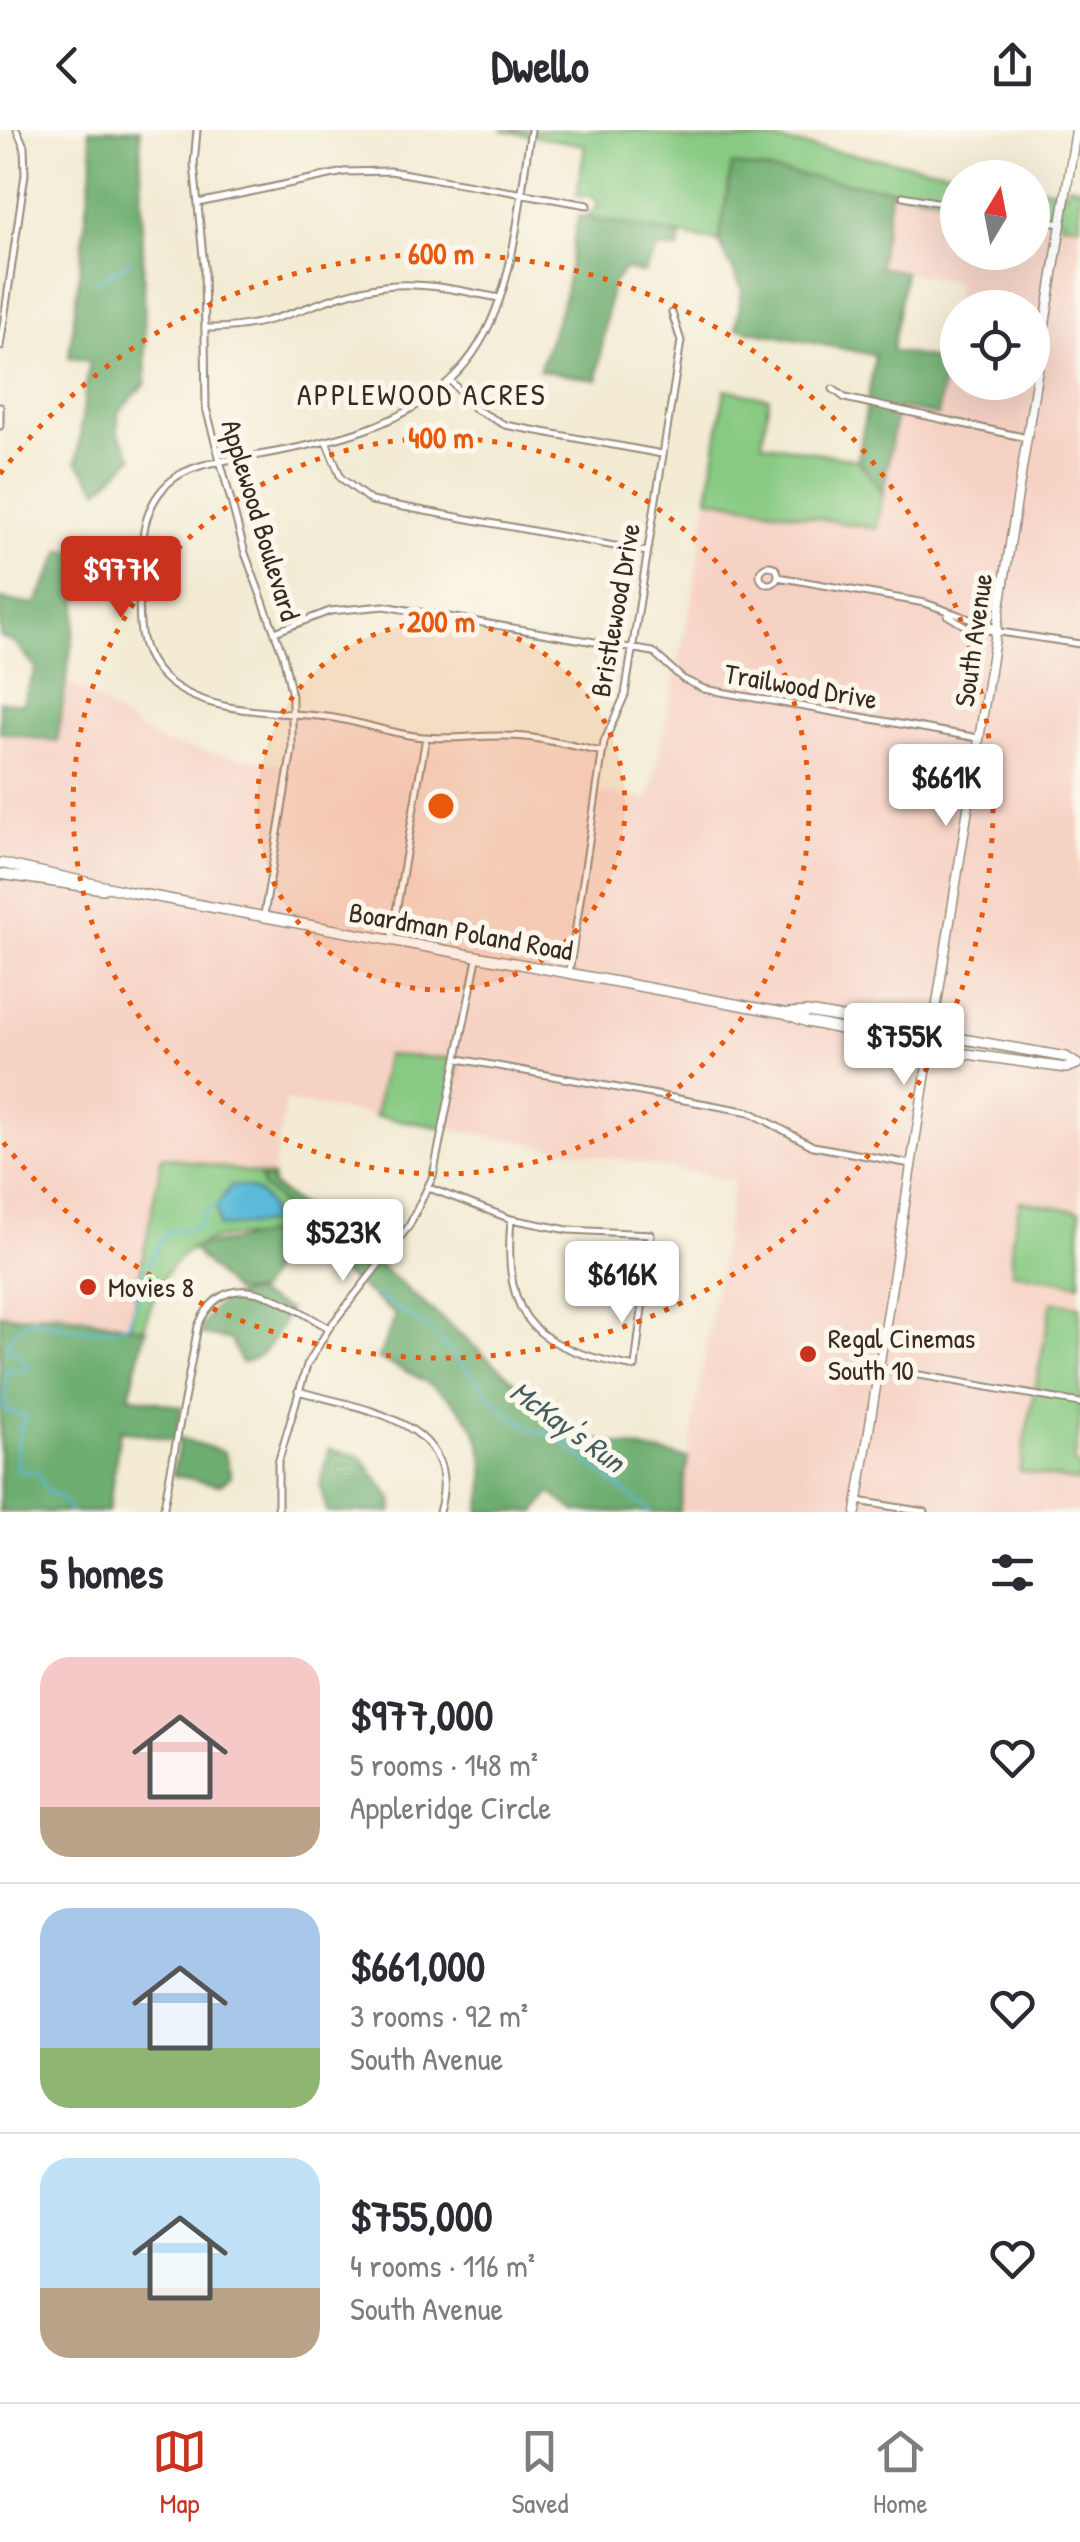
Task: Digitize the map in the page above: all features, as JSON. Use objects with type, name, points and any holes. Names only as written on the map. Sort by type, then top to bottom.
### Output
[{"type":"main road","name":"South Avenue","points":[[856,1512],[1076,130]]},
{"type":"main road","name":"Boardman Poland Road","points":[[0,863],[130,892],[784,1013],[807,1022],[930,1046],[1066,1068],[1079,1064]]},
{"type":"main road","name":"Boardman Poland Road","points":[[0,874],[130,892]]},
{"type":"main road","name":"Boardman Poland Road","points":[[784,1013],[808,1012],[1066,1058],[1079,1064]]},
{"type":"street","points":[[0,347],[25,174],[26,158],[16,130]]},
{"type":"street","name":"Applewood Boulevard","points":[[197,130],[194,164],[206,408],[252,574],[288,674],[294,714],[292,750],[263,917]]},
{"type":"street","points":[[531,130],[500,298],[480,342],[450,380],[402,414],[326,440],[220,462],[178,476],[147,513],[138,613],[142,644],[164,678],[193,697],[426,737],[514,736],[602,752]]},
{"type":"street","points":[[198,203],[358,171],[406,172],[588,206]]},
{"type":"street","points":[[903,196],[940,203]]},
{"type":"street","points":[[1050,222],[1061,224]]},
{"type":"street","points":[[204,328],[268,324],[344,295],[386,286],[423,285],[500,298]]},
{"type":"street","name":"Bristlewood Drive","points":[[569,973],[602,752],[608,727],[624,699],[663,454],[681,336],[672,314]]},
{"type":"street","points":[[450,380],[475,409],[506,426],[663,454]]},
{"type":"street","points":[[833,389],[845,398],[1027,438]]},
{"type":"street","points":[[0,407],[0,426]]},
{"type":"street","points":[[326,440],[342,478],[371,501],[647,552]]},
{"type":"street","points":[[778,577],[926,603],[998,628],[1080,644]]},
{"type":"street","name":"Trailwood Drive","points":[[274,632],[330,611],[384,606],[632,648],[662,656],[683,678],[702,688],[981,738]]},
{"type":"street","points":[[391,941],[426,737]]},
{"type":"street","points":[[278,1512],[278,1462],[310,1360],[329,1328],[397,1244],[428,1188],[443,1142],[477,956]]},
{"type":"street","points":[[459,1059],[750,1112],[813,1146],[911,1164]]},
{"type":"street","points":[[428,1188],[511,1219],[568,1230],[651,1234],[635,1367],[568,1348],[524,1316],[510,1283],[511,1219]]},
{"type":"street","points":[[163,1512],[198,1326],[208,1308],[224,1295],[252,1290],[329,1328]]},
{"type":"street","points":[[879,1368],[1080,1404]]},
{"type":"street","points":[[298,1391],[395,1420],[422,1435],[442,1469],[440,1512]]},
{"type":"street","points":[[858,1501],[925,1512]]},
{"type":"shaded area","points":[[891,189],[940,197],[940,270],[1050,270],[1050,217],[1080,225],[1080,1512],[679,1512],[734,1180],[446,1128],[458,1059],[386,1056],[375,1116],[286,1101],[272,1180],[175,1162],[130,1327],[53,1313],[21,1317],[0,1314],[0,732],[57,741],[67,681],[161,743],[288,767],[293,714],[413,736],[514,736],[603,752],[597,792],[649,800],[693,593],[708,498],[877,529],[897,408],[937,415],[940,396],[940,400],[1050,400],[1050,290],[957,290],[958,282],[878,267]]},
{"type":"green space","points":[[89,130],[140,130],[146,383],[118,413],[118,432],[133,457],[99,490],[77,462],[89,361],[69,358],[93,159]]},
{"type":"green space","points":[[501,130],[636,130],[693,140],[766,139],[940,169],[940,197],[732,165],[719,242],[586,218],[599,206],[593,196],[577,196],[585,145]]},
{"type":"green space","points":[[732,165],[891,189],[879,267],[905,272],[892,351],[940,360],[940,400],[938,415],[897,408],[883,493],[858,460],[875,355],[736,328],[742,289],[719,242]]},
{"type":"green space","points":[[1068,185],[1080,187],[1080,225],[1061,224],[1062,218],[1050,216],[1050,189],[1066,192]]},
{"type":"green space","points":[[578,216],[681,235],[679,249],[657,249],[644,273],[624,269],[611,286],[597,380],[539,370],[564,298]]},
{"type":"green space","points":[[725,389],[769,398],[762,443],[858,460],[883,493],[877,529],[708,498]]},
{"type":"green space","points":[[62,550],[85,554],[57,742],[0,732],[0,701],[22,704],[36,668],[15,643],[0,637],[0,599],[35,605]]},
{"type":"green space","points":[[386,1055],[459,1059],[446,1128],[375,1116]]},
{"type":"green space","points":[[162,1156],[273,1177],[272,1185],[373,1261],[356,1284],[312,1256],[260,1238],[208,1241],[185,1253],[166,1274],[149,1313],[116,1447],[108,1512],[0,1512],[0,1314],[22,1317],[53,1313],[130,1326]]},
{"type":"green space","points":[[260,1178],[272,1180],[272,1185],[380,1266],[580,1437],[688,1458],[679,1512],[577,1512],[551,1493],[536,1512],[479,1512],[483,1455],[464,1413],[427,1383],[378,1359],[396,1315],[325,1259],[287,1243],[259,1292],[234,1292],[191,1248],[267,1233],[287,1222],[279,1202],[263,1188]]},
{"type":"green space","points":[[1020,1201],[1080,1211],[1080,1284],[1012,1272],[1012,1239]]},
{"type":"green space","points":[[252,1293],[289,1310],[265,1350],[241,1363],[231,1340],[200,1334],[218,1304]]},
{"type":"green space","points":[[1052,1302],[1080,1306],[1080,1423],[1074,1464],[1080,1467],[1080,1482],[1019,1471]]},
{"type":"green space","points":[[53,1313],[146,1329],[129,1396],[182,1407],[176,1441],[120,1430],[108,1512],[0,1512],[0,1314],[22,1317]]},
{"type":"green space","points":[[180,1438],[224,1452],[231,1476],[219,1485],[173,1475]]},
{"type":"green space","points":[[329,1449],[360,1456],[393,1500],[392,1512],[327,1512],[320,1485]]},
{"type":"water","points":[[231,1186],[261,1195],[269,1206],[270,1223],[219,1227],[217,1206]]},
{"type":"waterway","points":[[93,283],[131,262]]},
{"type":"waterway","name":"McKay's Run","points":[[70,1512],[61,1498],[47,1492],[37,1472],[17,1471],[19,1430],[27,1417],[4,1410],[6,1370],[25,1370],[27,1366],[21,1356],[7,1348],[12,1335],[30,1318],[94,1330],[129,1323],[147,1266],[167,1231],[198,1228],[206,1211],[220,1205]]},
{"type":"waterway","name":"McKay's Run","points":[[270,1220],[316,1237],[361,1263]]},
{"type":"waterway","name":"McKay's Run","points":[[374,1294],[428,1328],[506,1411],[534,1431],[555,1436],[650,1512]]},
{"type":"place","name":"Movies 8","points":[[88,1287]]},
{"type":"place","name":"Regal Cinemas South 10","points":[[808,1354]]},
{"type":"district","name":"APPLEWOOD ACRES","points":[[422,394]]}]
